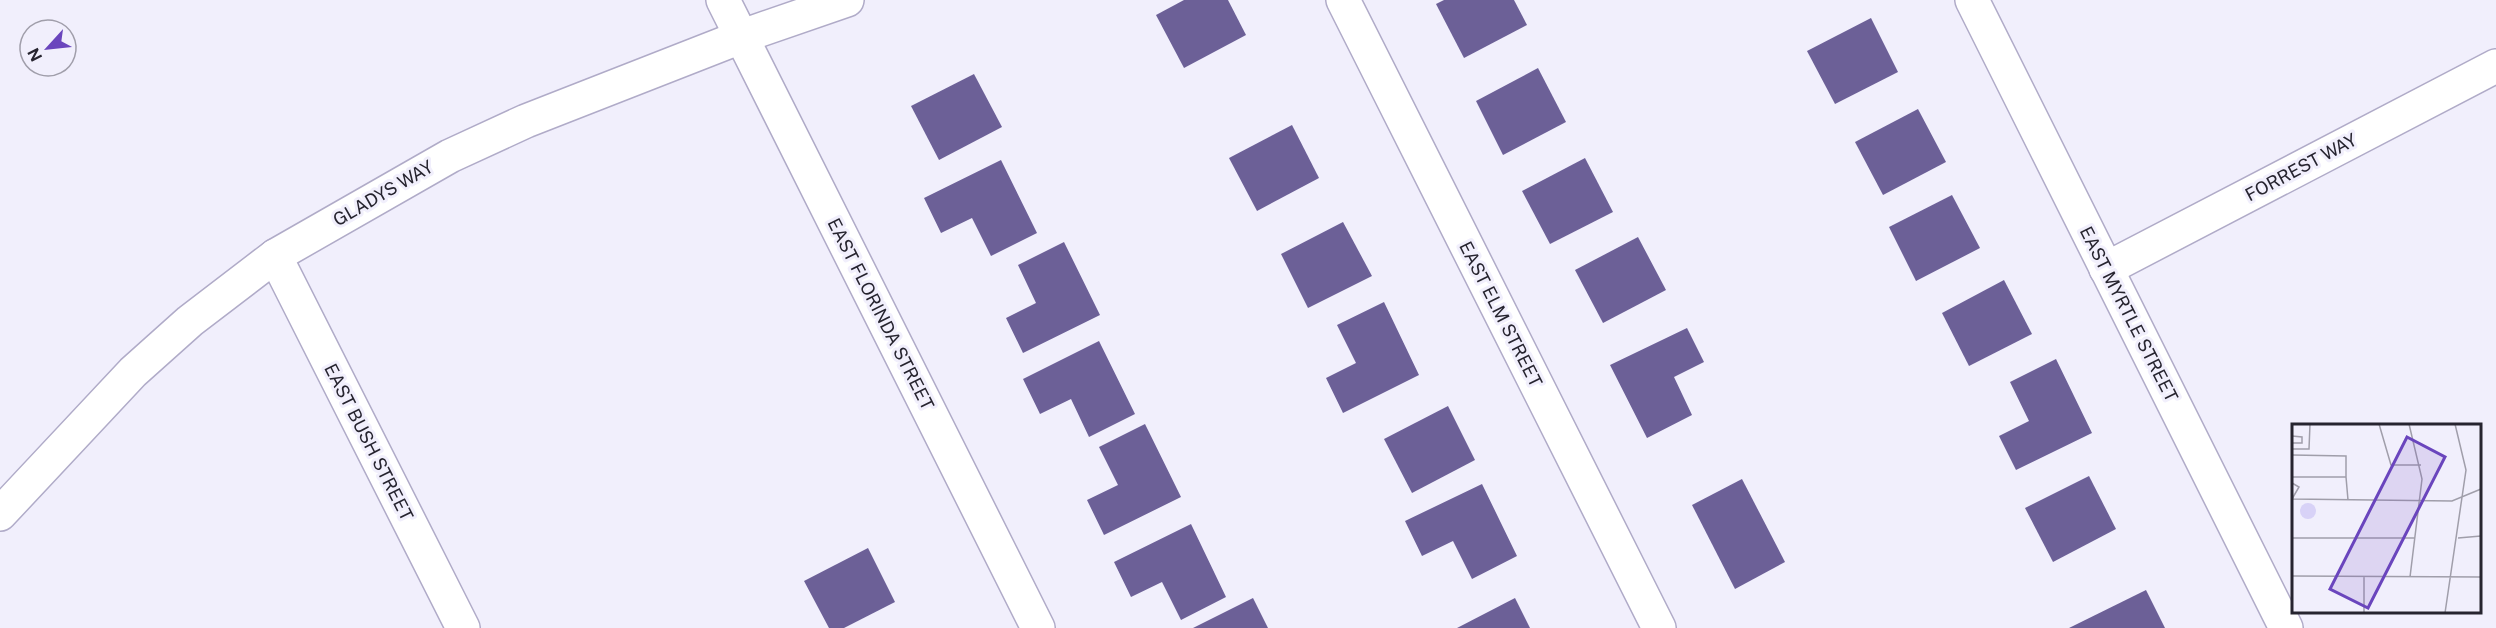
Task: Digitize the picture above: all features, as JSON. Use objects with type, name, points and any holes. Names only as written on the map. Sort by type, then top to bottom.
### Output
[{"type":"street","name":"EAST FLORINDA STREET","points":[[723,0],[1038,628]]},
{"type":"street","name":"GLADYS WAY","points":[[0,514],[133,372],[190,321],[275,256],[450,156],[526,121],[742,37],[847,0]]},
{"type":"street","name":"EAST ELM STREET","points":[[1343,0],[1659,628]]},
{"type":"street","name":"EAST MYRTLE STREET","points":[[1972,0],[2286,628]]},
{"type":"street","name":"FORREST WAY","points":[[2106,269],[2496,66]]},
{"type":"street","name":"EAST BUSH STREET","points":[[275,256],[463,628]]},
{"type":"building","points":[[1184,0],[1228,0],[1246,35],[1184,68],[1156,15]]},
{"type":"building","points":[[1444,0],[1514,0],[1527,25],[1464,58],[1436,4]]},
{"type":"building","points":[[1871,18],[1898,72],[1835,104],[1807,51]]},
{"type":"building","points":[[1538,68],[1566,122],[1503,155],[1476,101]]},
{"type":"building","points":[[974,74],[1002,127],[939,160],[911,106]]},
{"type":"building","points":[[1918,109],[1946,162],[1883,195],[1855,142]]},
{"type":"building","points":[[1292,125],[1319,178],[1257,211],[1229,158]]},
{"type":"building","points":[[1585,158],[1613,212],[1550,244],[1522,191]]},
{"type":"building","points":[[1001,160],[1037,233],[991,256],[972,218],[941,233],[924,198]]},
{"type":"building","points":[[1952,195],[1980,248],[1916,281],[1889,227]]},
{"type":"building","points":[[1343,222],[1372,276],[1308,308],[1281,254]]},
{"type":"building","points":[[1638,237],[1666,290],[1603,323],[1575,270]]},
{"type":"building","points":[[1064,242],[1100,315],[1023,353],[1006,318],[1036,303],[1018,265]]},
{"type":"building","points":[[2004,280],[2032,334],[1969,366],[1942,313]]},
{"type":"building","points":[[1384,302],[1419,375],[1343,413],[1326,378],[1356,363],[1337,325]]},
{"type":"building","points":[[1687,328],[1704,362],[1674,377],[1692,415],[1647,438],[1610,365]]},
{"type":"building","points":[[1099,341],[1135,414],[1089,437],[1071,399],[1040,414],[1023,379]]},
{"type":"building","points":[[2056,359],[2092,433],[2016,470],[1999,436],[2029,421],[2010,382]]},
{"type":"building","points":[[1448,406],[1475,460],[1412,493],[1384,439]]},
{"type":"building","points":[[1145,424],[1181,497],[1104,535],[1087,500],[1118,485],[1099,447]]},
{"type":"building","points":[[2089,476],[2116,529],[2053,562],[2025,508]]},
{"type":"building","points":[[1742,479],[1785,562],[1735,589],[1692,505]]},
{"type":"building","points":[[1482,484],[1517,556],[1472,579],[1453,541],[1422,556],[1405,521]]},
{"type":"building","points":[[1191,524],[1226,597],[1181,620],[1162,582],[1131,597],[1114,562]]},
{"type":"building","points":[[868,548],[895,602],[844,628],[829,628],[804,581]]},
{"type":"building","points":[[2146,590],[2165,628],[2069,628]]},
{"type":"building","points":[[1253,598],[1268,628],[1193,628]]},
{"type":"building","points":[[1515,598],[1530,628],[1457,628]]}]
